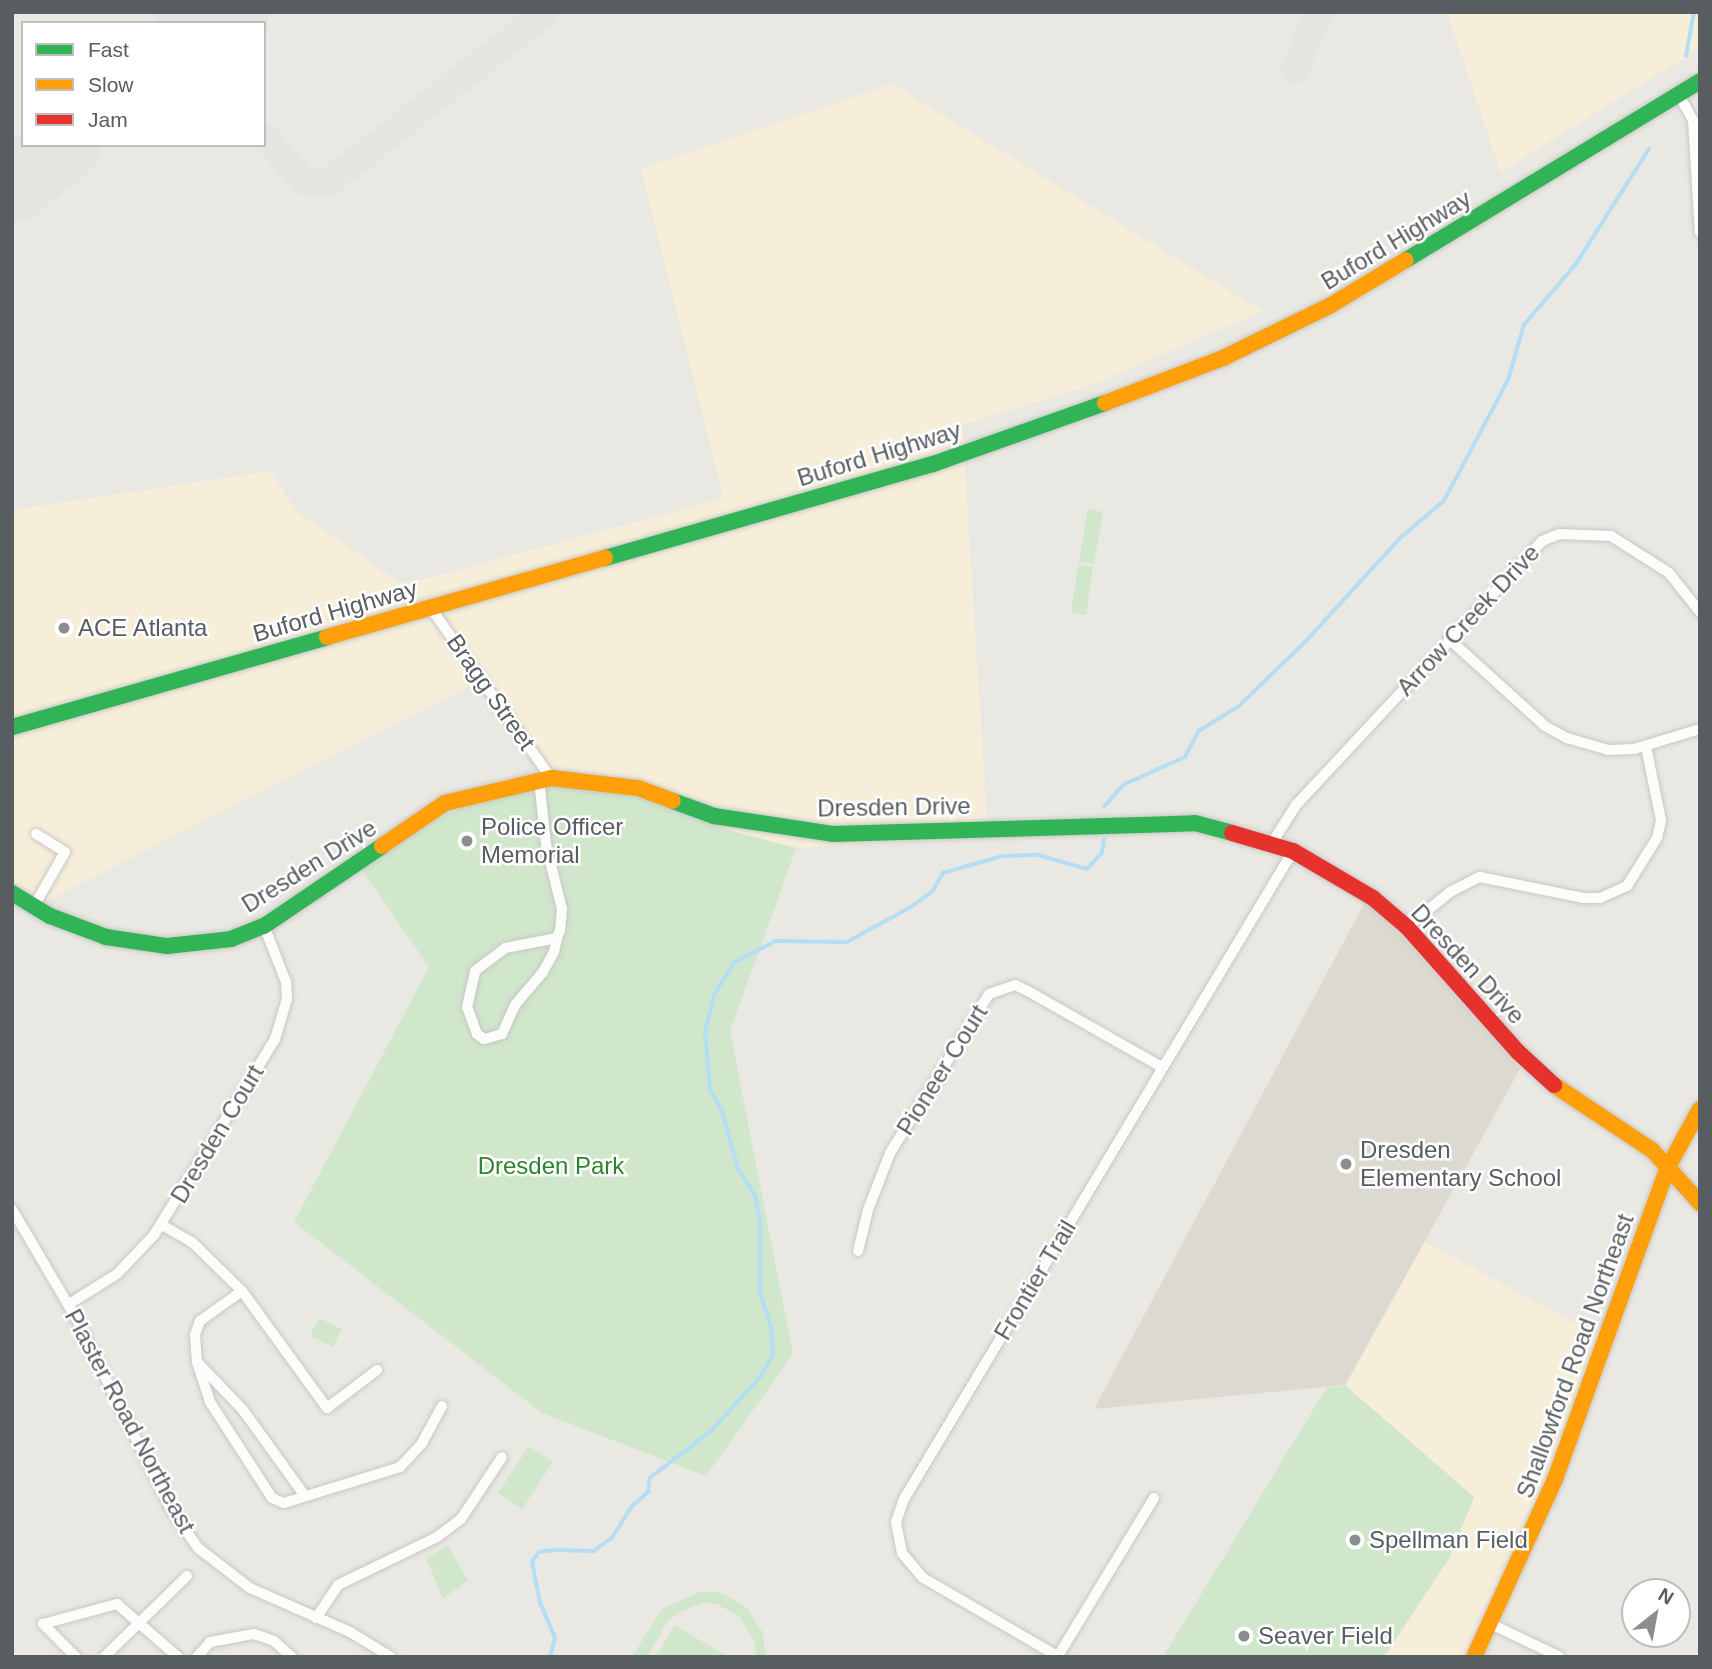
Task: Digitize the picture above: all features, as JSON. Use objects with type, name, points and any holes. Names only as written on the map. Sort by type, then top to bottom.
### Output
[{"type":"street","name":"Buford Highway","points":[[12,727],[933,464],[1223,358],[1331,305],[1700,81]]},
{"type":"street","points":[[1679,95],[1693,120],[1700,233]]},
{"type":"street","name":"Arrow Creek Drive","points":[[1272,843],[1296,805],[1528,552],[1559,534],[1612,536],[1634,546],[1670,573],[1700,612]]},
{"type":"street","name":"Bragg Street","points":[[430,607],[545,779]]},
{"type":"street","points":[[1450,639],[1545,726],[1567,738],[1608,750],[1646,747],[1700,729]]},
{"type":"street","points":[[1407,927],[1450,892],[1480,877],[1583,898],[1600,898],[1627,886],[1657,838],[1661,820],[1646,747]]},
{"type":"street","points":[[545,779],[546,845],[562,909],[557,938],[543,972],[515,1005],[502,1034],[484,1040],[477,1034],[467,1007],[475,971],[505,948],[557,938]]},
{"type":"street","name":"Dresden Drive","points":[[12,893],[33,906],[106,937],[167,946],[231,939],[264,926],[445,803],[545,779],[638,788],[713,817],[790,831],[833,834],[1151,821],[1195,823],[1272,843],[1293,851],[1345,879],[1407,927],[1552,1084],[1652,1150],[1700,1203]]},
{"type":"street","points":[[33,906],[65,852],[36,834]]},
{"type":"street","name":"Frontier Trail","points":[[1058,1657],[923,1578],[902,1553],[896,1522],[904,1499],[1293,851]]},
{"type":"street","name":"Dresden Court","points":[[69,1304],[117,1274],[162,1225],[275,1040],[283,1017],[286,982],[264,926]]},
{"type":"street","name":"Pioneer Court","points":[[858,1251],[868,1210],[890,1153],[989,994],[1015,985],[1028,990],[1162,1067]]},
{"type":"street","name":"Shallowford Road Northeast","points":[[1474,1657],[1492,1624],[1555,1479],[1668,1167],[1700,1109]]},
{"type":"street","name":"Plaster Road Northeast","points":[[12,1209],[69,1304],[156,1481],[198,1548],[229,1576],[388,1656]]},
{"type":"street","points":[[162,1225],[192,1242],[242,1291],[327,1408],[377,1370]]},
{"type":"street","points":[[242,1291],[200,1321],[195,1335],[197,1362],[210,1402],[263,1488],[284,1503],[400,1467],[422,1443],[442,1406]]},
{"type":"street","points":[[197,1362],[243,1410],[305,1496]]},
{"type":"street","points":[[316,1618],[338,1585],[437,1537],[461,1519],[502,1457]]},
{"type":"street","points":[[1058,1657],[1154,1497]]},
{"type":"street","points":[[104,1657],[187,1576]]},
{"type":"street","points":[[76,1657],[43,1624],[117,1604],[178,1657]]},
{"type":"street","points":[[1492,1624],[1560,1657]]},
{"type":"street","points":[[197,1657],[210,1642],[254,1634],[274,1641],[292,1657]]},
{"type":"shaded area","points":[[1447,12],[1700,12],[1700,48],[1501,172]]},
{"type":"shaded area","points":[[892,84],[1262,311],[1095,384],[962,425],[988,837],[796,848],[555,784],[488,677],[28,910],[12,902],[12,510],[271,471],[296,511],[403,585],[724,498],[641,169]]},
{"type":"shaded area","name":"Dresden Elementary School","points":[[1365,902],[1401,935],[1520,1069],[1345,1385],[1094,1409]]},
{"type":"shaded area","points":[[1425,1242],[1603,1338],[1478,1657],[1384,1657],[1450,1557],[1474,1497],[1346,1386]]},
{"type":"green space","points":[[1088,509],[1103,512],[1094,564],[1079,562]]},
{"type":"green space","points":[[1078,565],[1093,567],[1086,615],[1071,613]]},
{"type":"green space","name":"Dresden Park","points":[[555,784],[636,795],[725,829],[796,848],[730,1031],[793,1354],[706,1476],[542,1413],[294,1222],[429,967],[360,867],[418,828],[476,801]]},
{"type":"green space","points":[[319,1318],[342,1329],[333,1347],[310,1336]]},
{"type":"green space","points":[[1346,1386],[1474,1497],[1450,1557],[1384,1657],[1163,1657],[1327,1387]]},
{"type":"green space","points":[[529,1446],[553,1462],[522,1509],[498,1493]]},
{"type":"green space","points":[[448,1546],[468,1580],[443,1599],[426,1558]]},
{"type":"green space","points":[[702,1591],[721,1593],[747,1608],[763,1633],[766,1657],[756,1657],[755,1643],[740,1617],[717,1604],[703,1603],[679,1612],[667,1622],[647,1657],[632,1657],[662,1609]]},
{"type":"green space","points":[[675,1625],[728,1657],[656,1657]]},
{"type":"waterway","points":[[1686,56],[1694,12]]},
{"type":"waterway","points":[[1104,807],[1123,785],[1185,757],[1199,731],[1239,706],[1307,640],[1400,538],[1444,501],[1508,380],[1524,325],[1576,264],[1649,149]]},
{"type":"waterway","points":[[550,1657],[555,1638],[540,1603],[532,1562],[539,1552],[594,1551],[612,1538],[631,1507],[648,1492],[650,1478],[711,1431],[761,1376],[773,1354],[771,1327],[760,1294],[760,1219],[755,1196],[738,1169],[722,1111],[710,1090],[705,1032],[714,995],[735,962],[776,941],[847,942],[911,907],[933,891],[943,873],[1003,856],[1038,855],[1087,869],[1102,853],[1104,840]]},
{"type":"taxiway","points":[[168,12],[175,21]]},
{"type":"taxiway","points":[[266,139],[305,181],[329,182],[546,12]]},
{"type":"taxiway","points":[[1295,69],[1319,12]]},
{"type":"runway","points":[[222,21],[233,12]]},
{"type":"runway","points":[[12,187],[62,147]]},
{"type":"traffic: fast","points":[[1406,260],[1700,81]]},
{"type":"traffic: fast","points":[[605,558],[933,464],[1105,403]]},
{"type":"traffic: fast","points":[[12,727],[327,637]]},
{"type":"traffic: fast","points":[[673,801],[714,816],[833,834],[1195,823],[1232,833]]},
{"type":"traffic: fast","points":[[12,893],[50,916],[106,937],[167,946],[231,939],[264,926],[382,846]]},
{"type":"traffic: slow","points":[[1105,403],[1223,358],[1331,305],[1406,260]]},
{"type":"traffic: slow","points":[[327,637],[605,558]]},
{"type":"traffic: slow","points":[[382,846],[445,803],[551,778],[638,788],[673,801]]},
{"type":"traffic: slow","points":[[1554,1085],[1652,1150],[1700,1203]]},
{"type":"traffic: slow","points":[[1474,1657],[1555,1479],[1668,1167],[1700,1109]]},
{"type":"traffic: jam","points":[[1232,833],[1293,851],[1373,898],[1407,927],[1518,1052],[1554,1085]]},
{"type":"place","name":"ACE Atlanta","points":[[64,628]]},
{"type":"place","name":"Police Officer Memorial","points":[[467,841]]},
{"type":"place","name":"Dresden Elementary School","points":[[1346,1164]]},
{"type":"place","name":"Spellman Field","points":[[1355,1540]]},
{"type":"place","name":"Seaver Field","points":[[1244,1636]]}]
